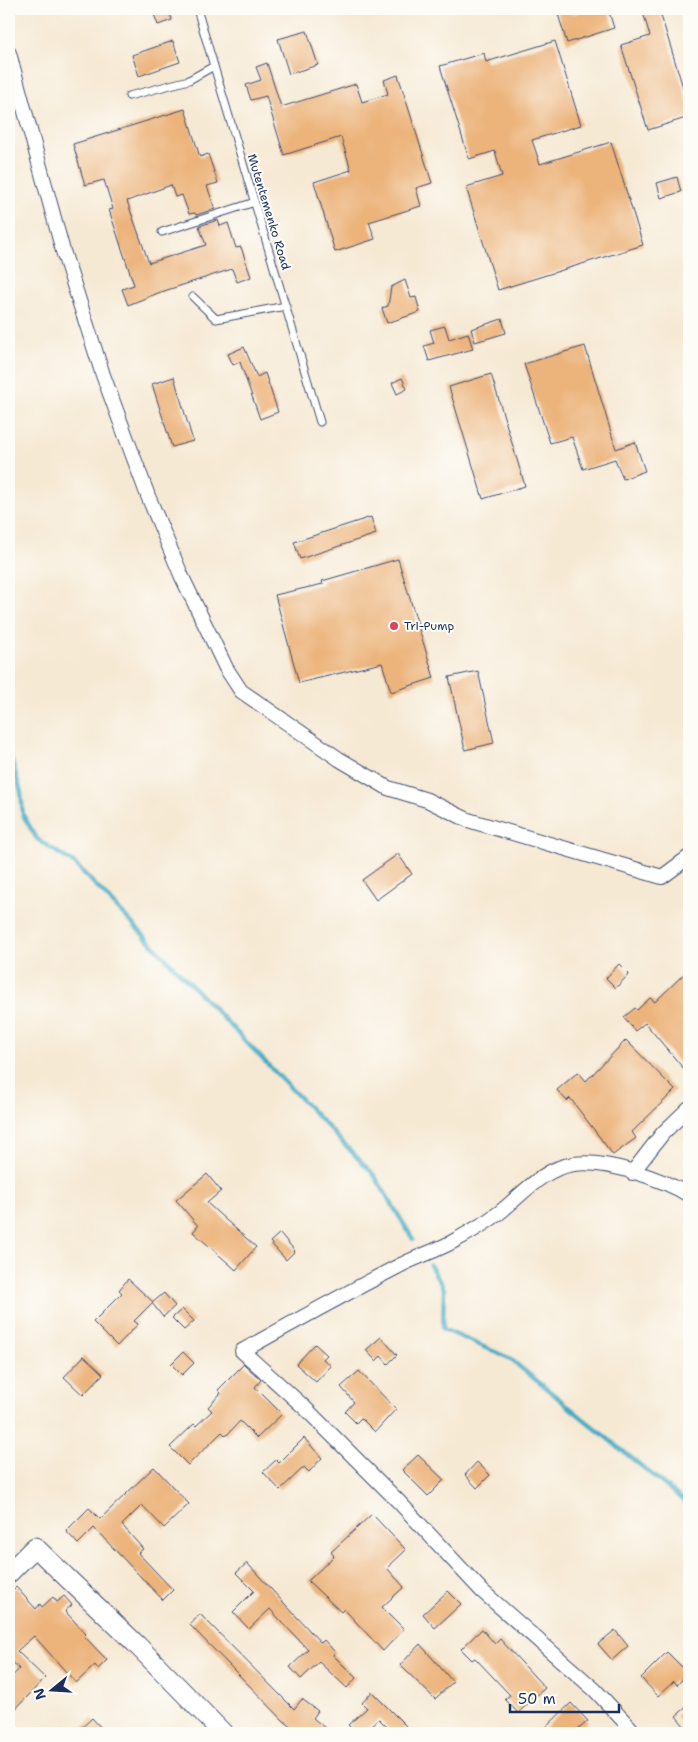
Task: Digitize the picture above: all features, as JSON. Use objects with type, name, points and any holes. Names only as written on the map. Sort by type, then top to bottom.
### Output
[{"type":"street","points":[[9,53],[63,251],[103,375],[148,496],[182,577],[222,661],[241,691],[339,759],[388,788],[427,800],[468,820],[662,877],[689,857]]},
{"type":"street","points":[[632,1173],[663,1133],[689,1108]]},
{"type":"street","points":[[635,1733],[595,1690],[482,1591],[399,1502],[304,1407],[242,1351],[406,1262],[453,1242],[499,1212],[527,1187],[547,1174],[573,1164],[600,1164],[671,1184],[689,1195]]},
{"type":"street","points":[[9,1573],[35,1547],[137,1645],[223,1733]]},
{"type":"lane","name":"Mutentemenko Road","points":[[197,9],[320,422]]},
{"type":"lane","points":[[129,96],[189,80],[214,66]]},
{"type":"lane","points":[[162,232],[255,202]]},
{"type":"lane","points":[[193,297],[216,319],[286,306]]},
{"type":"building","points":[[152,9],[168,9],[172,20],[158,25]]},
{"type":"building","points":[[571,9],[573,14],[589,9],[608,9],[614,28],[567,43],[557,11]]},
{"type":"building","points":[[642,9],[659,9],[689,107],[689,117],[648,130],[621,45],[650,36]]},
{"type":"building","points":[[307,31],[318,65],[289,74],[278,39]]},
{"type":"building","points":[[173,41],[180,62],[139,76],[132,55]]},
{"type":"building","points":[[555,41],[581,125],[532,140],[540,164],[611,142],[643,245],[498,290],[466,187],[502,176],[495,151],[469,159],[440,66],[484,53],[486,62]]},
{"type":"building","points":[[267,63],[281,107],[356,84],[362,102],[388,94],[384,80],[398,75],[432,183],[416,188],[421,206],[369,222],[375,239],[335,252],[314,182],[351,170],[341,137],[284,155],[266,96],[251,100],[246,85],[261,80],[256,67]]},
{"type":"building","points":[[185,109],[200,157],[208,154],[218,183],[207,186],[215,209],[196,215],[195,213],[189,214],[182,195],[175,197],[171,185],[127,201],[149,263],[206,245],[199,226],[218,220],[220,226],[228,223],[236,248],[241,247],[251,277],[237,282],[232,269],[158,293],[128,305],[122,289],[134,285],[109,210],[113,209],[104,180],[85,185],[73,144]]},
{"type":"building","points":[[677,177],[681,192],[661,198],[657,183]]},
{"type":"building","points":[[405,280],[411,298],[416,297],[420,312],[387,323],[382,308],[388,306],[391,287]]},
{"type":"building","points":[[502,319],[506,333],[475,342],[471,329]]},
{"type":"building","points":[[445,326],[449,339],[468,333],[473,349],[429,361],[424,346],[434,343],[430,330]]},
{"type":"building","points":[[585,346],[616,449],[635,442],[645,471],[623,479],[615,459],[583,469],[572,437],[550,443],[524,364]]},
{"type":"building","points":[[244,347],[257,377],[265,373],[278,412],[260,419],[240,362],[233,365],[228,354]]},
{"type":"building","points":[[491,374],[525,486],[483,499],[449,387]]},
{"type":"building","points":[[174,377],[193,441],[172,447],[152,384]]},
{"type":"building","points":[[402,378],[407,389],[397,394],[392,383]]},
{"type":"building","points":[[371,517],[376,534],[300,559],[294,542]]},
{"type":"building","points":[[398,559],[434,678],[391,692],[382,663],[299,683],[275,595],[323,584],[322,581]]},
{"type":"building","points":[[478,671],[494,743],[465,750],[449,677]]},
{"type":"building","points":[[398,854],[412,874],[376,900],[362,880]]},
{"type":"building","points":[[619,964],[629,974],[616,988],[606,978]]},
{"type":"building","points":[[689,969],[689,1075],[645,1023],[635,1031],[624,1017],[635,1008],[637,1010],[650,998],[655,1002]]},
{"type":"building","points":[[626,1040],[675,1090],[632,1132],[636,1138],[613,1155],[570,1098],[567,1101],[557,1090],[578,1072],[586,1081]]},
{"type":"building","points":[[207,1174],[221,1191],[207,1203],[256,1247],[236,1270],[193,1232],[198,1226],[176,1200]]},
{"type":"building","points":[[280,1233],[295,1251],[286,1260],[270,1242]]},
{"type":"building","points":[[128,1279],[153,1302],[134,1321],[138,1324],[117,1346],[93,1322],[122,1293],[119,1290]]},
{"type":"building","points":[[164,1293],[175,1306],[163,1317],[152,1303]]},
{"type":"building","points":[[182,1309],[194,1321],[184,1330],[172,1318]]},
{"type":"building","points":[[381,1337],[397,1355],[388,1364],[381,1356],[376,1361],[366,1350]]},
{"type":"building","points":[[315,1344],[327,1355],[323,1359],[331,1366],[316,1382],[296,1364]]},
{"type":"building","points":[[183,1352],[194,1363],[182,1375],[171,1364]]},
{"type":"building","points":[[84,1356],[103,1374],[83,1395],[64,1377]]},
{"type":"building","points":[[244,1364],[261,1380],[255,1387],[282,1414],[257,1438],[240,1421],[226,1436],[222,1432],[188,1465],[170,1447],[194,1424],[196,1426],[212,1411],[208,1407],[221,1393],[218,1390]]},
{"type":"building","points":[[359,1371],[396,1409],[375,1432],[361,1418],[356,1423],[345,1412],[354,1402],[341,1387]]},
{"type":"building","points":[[304,1438],[322,1458],[309,1472],[304,1467],[280,1490],[263,1472],[276,1460],[279,1463]]},
{"type":"building","points":[[418,1455],[444,1480],[428,1496],[402,1470]]},
{"type":"building","points":[[477,1462],[490,1475],[477,1488],[465,1475]]},
{"type":"building","points":[[154,1467],[189,1504],[164,1528],[142,1505],[122,1525],[143,1549],[138,1553],[173,1590],[163,1600],[94,1528],[78,1544],[66,1531],[89,1508],[100,1519]]},
{"type":"building","points":[[372,1514],[406,1550],[387,1568],[404,1587],[382,1607],[404,1629],[383,1651],[344,1609],[341,1612],[308,1581],[334,1556],[331,1552]]},
{"type":"building","points":[[247,1563],[321,1643],[324,1640],[335,1652],[333,1655],[356,1678],[347,1688],[319,1662],[301,1679],[290,1667],[308,1650],[270,1609],[249,1629],[233,1612],[254,1591],[236,1573]]},
{"type":"building","points":[[16,1587],[36,1609],[40,1604],[42,1607],[53,1597],[57,1602],[64,1596],[72,1605],[65,1611],[86,1634],[84,1636],[107,1660],[98,1669],[95,1665],[76,1683],[34,1636],[17,1651],[45,1678],[9,1716],[9,1680],[19,1669],[9,1658],[9,1594]]},
{"type":"building","points":[[448,1591],[461,1604],[435,1628],[423,1614]]},
{"type":"building","points":[[200,1614],[294,1709],[302,1699],[318,1711],[313,1718],[331,1733],[300,1733],[284,1721],[190,1625]]},
{"type":"building","points":[[482,1629],[495,1644],[500,1639],[545,1688],[518,1713],[505,1699],[510,1695],[475,1658],[472,1660],[461,1649]]},
{"type":"building","points":[[615,1630],[628,1646],[612,1660],[598,1644]]},
{"type":"building","points":[[420,1644],[453,1682],[435,1699],[400,1665]]},
{"type":"building","points":[[667,1652],[688,1673],[677,1685],[674,1681],[658,1696],[641,1678]]},
{"type":"building","points":[[372,1692],[406,1726],[399,1733],[393,1733],[379,1719],[363,1733],[356,1733],[348,1725],[367,1708],[362,1703]]},
{"type":"building","points":[[571,1703],[588,1721],[574,1733],[540,1733]]},
{"type":"building","points":[[689,1705],[689,1732],[676,1716]]},
{"type":"building","points":[[92,1718],[106,1733],[76,1733]]},
{"type":"waterway","points":[[9,752],[21,792],[23,815],[37,839],[75,864],[374,1175],[413,1239]]},
{"type":"waterway","points":[[430,1265],[444,1289],[443,1329],[509,1358],[689,1505]]},
{"type":"place","name":"Tri-Pump","points":[[394,626]]}]
